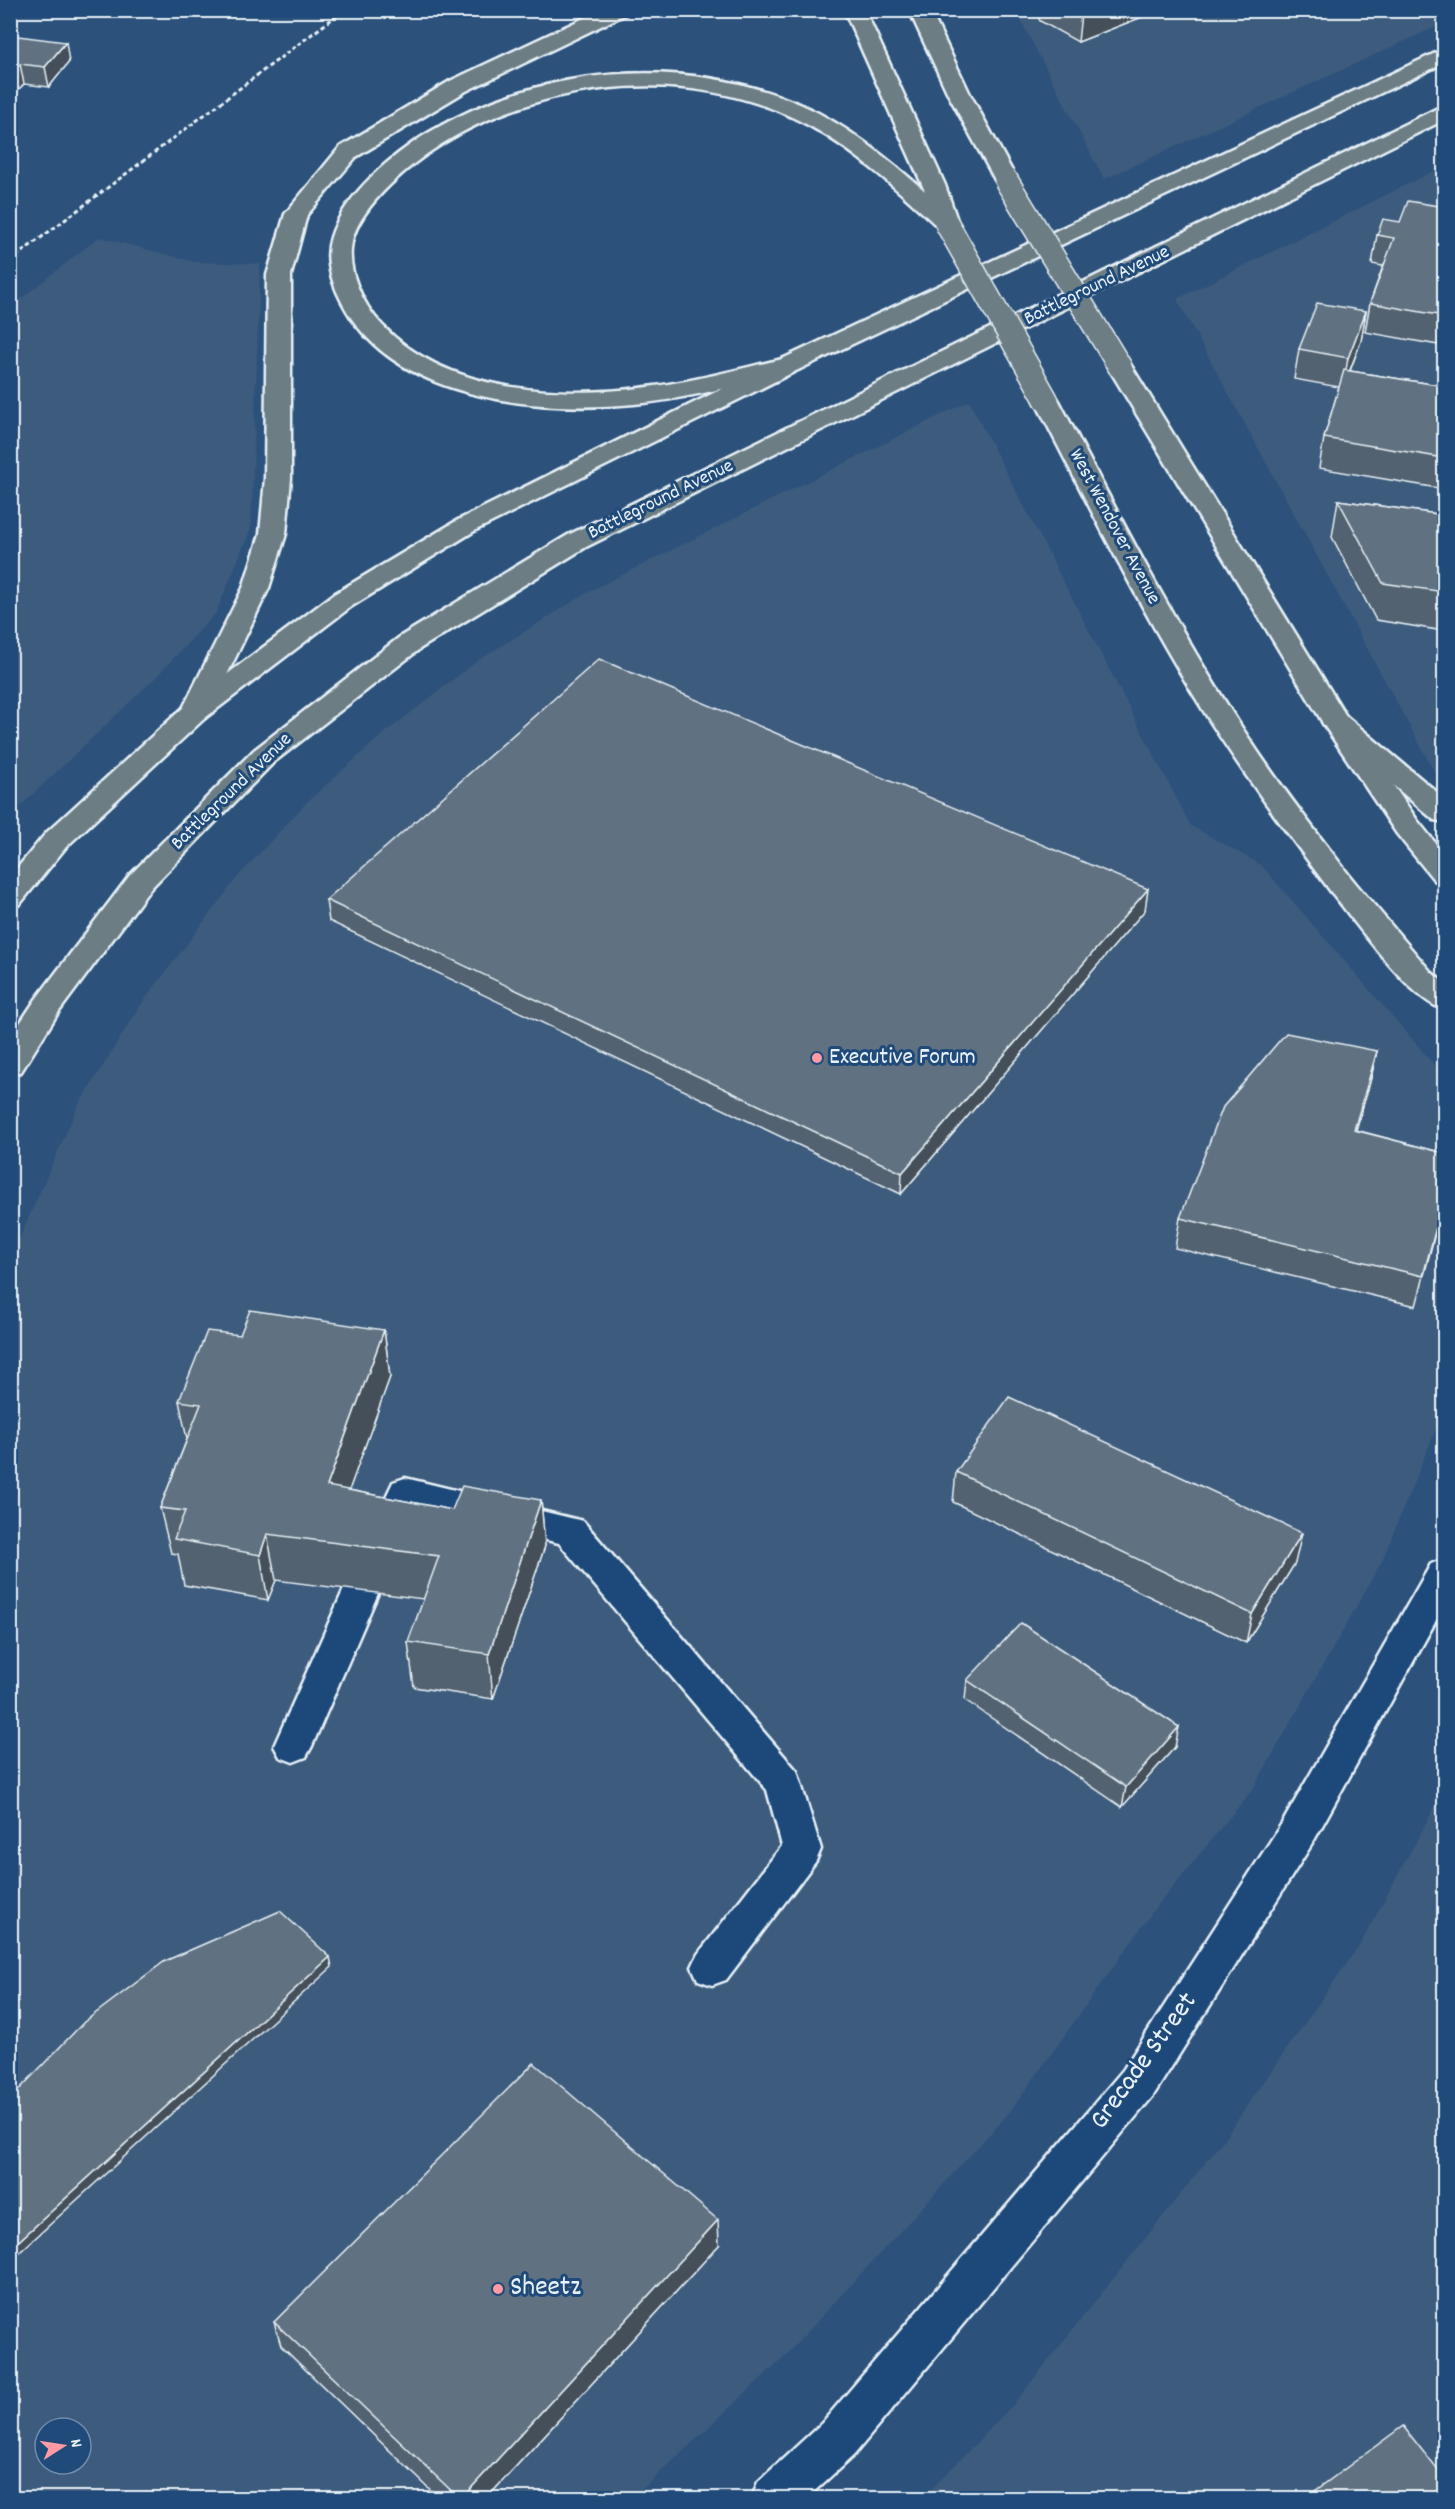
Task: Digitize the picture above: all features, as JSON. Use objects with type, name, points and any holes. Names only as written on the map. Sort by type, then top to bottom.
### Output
[{"type":"main road","points":[[195,712],[256,588],[273,534],[278,478],[279,275],[296,214],[348,152],[458,86],[619,10]]},
{"type":"main road","name":"West Wendover Avenue","points":[[854,10],[934,185],[946,222],[1047,401],[1139,575],[1203,686],[1272,794],[1342,886],[1420,979],[1444,999]]},
{"type":"main road","points":[[919,10],[959,94],[1006,180],[1336,722],[1407,827],[1444,873]]},
{"type":"main road","points":[[10,897],[56,840],[195,712],[343,600],[467,525],[791,363],[1444,55]]},
{"type":"main road","points":[[791,363],[676,389],[615,398],[517,393],[460,380],[416,365],[385,342],[360,315],[345,282],[340,242],[359,205],[399,164],[439,134],[480,111],[532,94],[577,86],[651,80],[717,86],[769,100],[812,118],[854,143],[946,222]]},
{"type":"main road","name":"Battleground Avenue","points":[[10,1064],[47,1006],[140,882],[264,756],[411,642],[577,541],[1244,214],[1444,112]]},
{"type":"main road","points":[[1336,722],[1444,813]]},
{"type":"main road","points":[[1420,979],[1444,1011]]},
{"type":"street","points":[[383,1541],[405,1492],[570,1531],[784,1783],[802,1849],[712,1967]]},
{"type":"street","name":"Grecade Street","points":[[774,2499],[838,2439],[1138,2083],[1298,1832],[1444,1574]]},
{"type":"street","points":[[293,1746],[361,1591]]},
{"type":"path","points":[[10,261],[318,27],[344,10]]},
{"type":"shaded area","points":[[1444,10],[1444,23],[1104,179],[1016,11]]},
{"type":"shaded area","points":[[1444,166],[1444,781],[1433,769],[1177,299]]},
{"type":"shaded area","points":[[99,237],[194,262],[260,264],[251,528],[216,613],[155,678],[11,815],[11,307]]},
{"type":"shaded area","points":[[969,401],[1191,826],[1261,865],[1444,1076],[1444,1409],[1381,1563],[1253,1789],[1156,1907],[1009,2113],[788,2353],[633,2498],[11,2498],[10,1260],[78,1106],[140,1006],[236,879],[306,803],[381,736],[477,661],[590,591]]},
{"type":"shaded area","points":[[1444,1790],[1444,2498],[923,2498],[1013,2405],[1221,2143],[1361,1943]]},
{"type":"building","points":[[1074,10],[1090,10],[1081,14]]},
{"type":"building","points":[[10,35],[66,42],[45,67],[20,64],[10,74]]},
{"type":"building","points":[[1408,201],[1444,207],[1444,316],[1370,303],[1394,238],[1377,235],[1383,219],[1400,222]]},
{"type":"building","points":[[1317,303],[1366,311],[1348,358],[1299,349]]},
{"type":"building","points":[[1344,370],[1444,386],[1444,458],[1324,438]]},
{"type":"building","points":[[1338,500],[1444,515],[1444,592],[1383,583]]},
{"type":"building","name":"Executive Forum","points":[[599,659],[1148,889],[902,1173],[326,900]]},
{"type":"building","points":[[1286,1033],[1377,1051],[1354,1130],[1444,1153],[1444,1198],[1423,1276],[1180,1218],[1223,1107]]},
{"type":"building","points":[[250,1310],[384,1330],[327,1486],[452,1510],[462,1486],[541,1500],[489,1654],[408,1642],[439,1556],[267,1534],[260,1555],[174,1539],[185,1511],[160,1508],[201,1404],[179,1401],[207,1331],[240,1335]]},
{"type":"building","points":[[1009,1397],[1302,1533],[1252,1614],[956,1472]]},
{"type":"building","points":[[1021,1623],[1179,1727],[1126,1787],[967,1680]]},
{"type":"building","points":[[280,1911],[330,1957],[10,2249],[10,2099],[84,2022],[165,1961]]},
{"type":"building","points":[[534,2063],[718,2220],[460,2499],[274,2322]]},
{"type":"building","points":[[1403,2426],[1444,2478],[1444,2499],[1304,2499]]},
{"type":"place","name":"Executive Forum","points":[[817,1058]]},
{"type":"place","name":"Sheetz","points":[[498,2289]]}]
